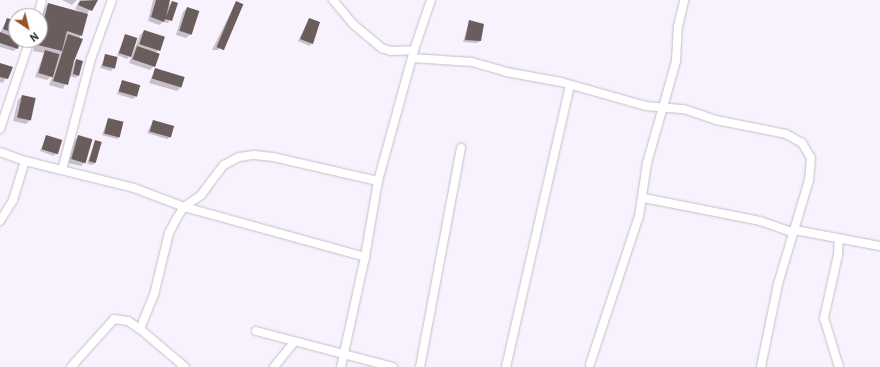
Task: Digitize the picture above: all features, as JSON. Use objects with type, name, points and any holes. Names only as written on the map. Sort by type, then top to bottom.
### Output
[{"type":"street","points":[[62,170],[93,52],[112,0]]},
{"type":"street","points":[[333,0],[353,24],[382,48],[391,51],[472,62],[506,72],[570,85],[646,106],[684,109],[716,120],[786,134],[802,143],[810,158],[809,180],[778,284],[761,367]]},
{"type":"street","points":[[341,367],[365,257],[378,181],[413,54],[431,0]]},
{"type":"street","points":[[590,364],[644,198],[647,163],[676,61],[678,27],[684,0]]},
{"type":"street","points":[[0,129],[27,48]]},
{"type":"street","points":[[506,367],[570,85]]},
{"type":"street","points":[[420,367],[461,148]]},
{"type":"street","points":[[0,152],[25,161],[134,188],[184,207],[365,257]]},
{"type":"street","points":[[140,328],[154,295],[169,233],[184,207],[201,195],[224,165],[239,157],[254,155],[273,157],[378,181]]},
{"type":"street","points":[[0,221],[13,200],[25,161]]},
{"type":"street","points":[[644,198],[760,221],[794,231],[880,246]]},
{"type":"street","points":[[839,367],[824,318],[838,255],[840,238]]},
{"type":"street","points":[[71,367],[114,319],[128,321],[140,328],[185,367]]},
{"type":"street","points":[[256,330],[393,367]]},
{"type":"street","points":[[274,367],[295,341]]},
{"type":"building","points":[[98,0],[92,11],[78,5],[80,1]]},
{"type":"building","points":[[156,0],[170,0],[166,17],[172,1],[178,3],[172,21],[165,19],[164,22],[151,17]]},
{"type":"building","points":[[236,1],[243,4],[224,50],[216,47]]},
{"type":"building","points":[[48,3],[88,14],[82,36],[67,31],[62,51],[48,48]]},
{"type":"building","points":[[187,7],[199,11],[192,35],[179,31]]},
{"type":"building","points":[[7,18],[8,18],[8,31],[3,29]]},
{"type":"building","points":[[309,18],[320,22],[313,44],[300,39]]},
{"type":"building","points":[[469,20],[484,24],[481,41],[465,40]]},
{"type":"building","points":[[144,30],[165,37],[160,51],[139,44]]},
{"type":"building","points":[[0,32],[8,35],[8,46],[0,43]]},
{"type":"building","points":[[68,34],[83,39],[74,61],[68,85],[53,81]]},
{"type":"building","points":[[125,34],[137,38],[131,57],[119,53]]},
{"type":"building","points":[[137,46],[160,54],[155,67],[132,59]]},
{"type":"building","points":[[45,50],[59,54],[53,77],[38,73]]},
{"type":"building","points":[[105,54],[118,57],[115,69],[102,66]]},
{"type":"building","points":[[76,59],[83,61],[79,76],[73,74]]},
{"type":"building","points":[[0,63],[13,67],[8,79],[0,77]]},
{"type":"building","points":[[155,68],[185,77],[181,88],[152,79]]},
{"type":"building","points":[[122,80],[140,85],[137,97],[119,92]]},
{"type":"building","points":[[22,95],[36,98],[31,120],[17,117]]},
{"type":"building","points":[[108,118],[124,122],[120,137],[104,134]]},
{"type":"building","points":[[153,120],[174,126],[171,138],[150,132]]},
{"type":"building","points":[[46,135],[62,140],[58,154],[42,149]]},
{"type":"building","points":[[78,135],[92,139],[86,163],[71,159]]},
{"type":"building","points":[[95,140],[102,142],[96,163],[89,161]]}]
